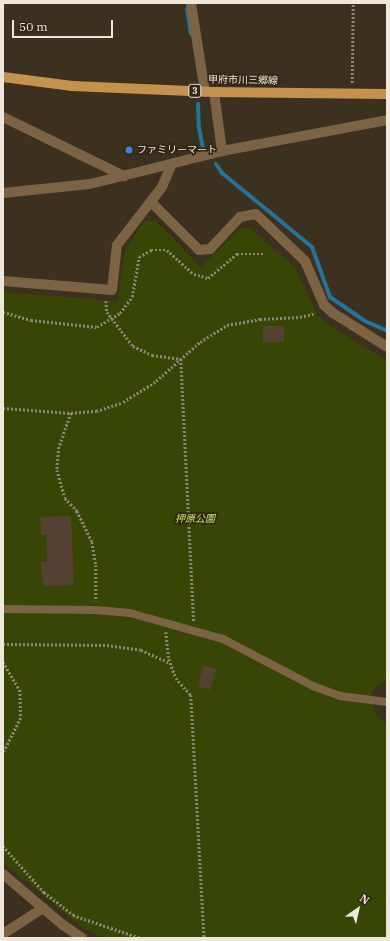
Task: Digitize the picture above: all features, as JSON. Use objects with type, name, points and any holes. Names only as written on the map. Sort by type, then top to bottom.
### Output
[{"type":"main road","name":"甲府市川三郷線","points":[[3,77],[72,86],[209,92],[387,94]]},
{"type":"street","points":[[191,3],[222,152]]},
{"type":"street","points":[[3,117],[124,176]]},
{"type":"street","points":[[3,193],[90,184],[222,152],[387,120]]},
{"type":"street","points":[[3,281],[112,290],[117,245],[162,187],[172,164]]},
{"type":"street","points":[[150,202],[199,250],[210,249],[240,217],[256,214],[306,261],[324,305],[387,347]]},
{"type":"street","points":[[3,874],[42,908],[82,938]]},
{"type":"street","points":[[3,934],[42,908]]},
{"type":"lane","points":[[3,609],[96,610],[130,613],[223,639],[313,686],[340,696],[387,702]]},
{"type":"path","points":[[352,94],[353,3]]},
{"type":"path","points":[[3,312],[31,320],[71,326],[97,327],[112,320],[132,296],[139,257],[151,250],[168,250],[194,274],[208,278],[237,254],[265,254]]},
{"type":"path","points":[[105,289],[107,312],[133,346],[152,355],[181,359]]},
{"type":"path","points":[[3,408],[71,413],[96,411],[123,402],[156,381],[200,342],[227,325],[260,319],[300,317],[328,309]]},
{"type":"path","points":[[181,359],[194,630]]},
{"type":"path","points":[[71,413],[59,447],[56,470],[65,498],[77,511],[92,542],[96,565],[96,610]]},
{"type":"path","points":[[165,622],[170,663],[176,678],[192,695],[204,938]]},
{"type":"path","points":[[3,644],[107,644],[141,650],[170,663]]},
{"type":"path","points":[[3,662],[20,690],[20,718],[3,753]]},
{"type":"path","points":[[3,846],[44,892],[73,915],[140,938]]},
{"type":"green space","name":"押原公園","points":[[155,220],[201,267],[241,228],[251,228],[296,269],[317,315],[326,323],[387,361],[387,678],[372,691],[374,712],[387,726],[387,938],[104,938],[83,928],[3,862],[3,292],[118,301],[125,251],[144,221]]},
{"type":"building","points":[[263,326],[284,326],[284,342],[263,342]]},
{"type":"building","points":[[71,516],[74,585],[43,586],[41,562],[47,562],[46,535],[41,535],[40,517]]},
{"type":"building","points":[[204,665],[216,669],[210,690],[198,686]]},
{"type":"waterway","points":[[187,9],[191,34]]},
{"type":"waterway","points":[[198,104],[199,128],[203,148]]},
{"type":"waterway","points":[[216,164],[222,173],[312,247],[330,297],[365,321],[385,330]]},
{"type":"place","name":"ファミリーマート","points":[[129,150]]}]
